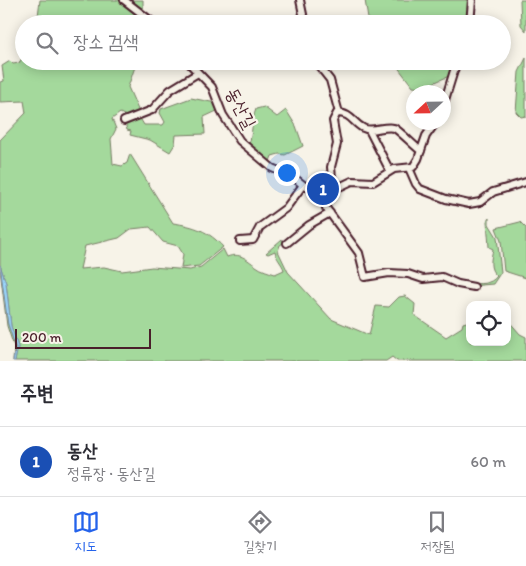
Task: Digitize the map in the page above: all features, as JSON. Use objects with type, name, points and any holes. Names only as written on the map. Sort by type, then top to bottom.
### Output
[{"type":"street","points":[[124,0],[143,15]]},
{"type":"street","points":[[300,0],[303,15]]},
{"type":"street","points":[[471,15],[472,0]]},
{"type":"street","name":"동산길","points":[[195,70],[212,87],[223,115],[240,141],[272,168],[293,177],[308,188],[324,191],[333,190],[352,181],[373,182],[390,171],[410,168]]},
{"type":"street","points":[[322,70],[330,80],[339,113]]},
{"type":"street","points":[[450,85],[454,70]]},
{"type":"street","points":[[124,121],[155,108],[170,90],[198,73]]},
{"type":"street","points":[[339,113],[353,118],[359,126],[369,130],[384,127],[395,128],[421,150]]},
{"type":"street","points":[[333,190],[331,167],[337,144],[333,121],[335,115],[339,113]]},
{"type":"street","points":[[369,130],[390,171]]},
{"type":"street","points":[[430,130],[426,136],[416,164],[410,168],[420,189],[465,204],[479,203],[490,193],[526,182]]},
{"type":"street","points":[[240,241],[253,240],[260,226],[285,210],[302,185]]},
{"type":"street","points":[[324,191],[325,204],[330,213],[359,252],[365,277],[389,273],[408,274],[423,279],[442,277],[455,284],[474,287]]},
{"type":"street","points":[[287,243],[309,224],[330,213]]},
{"type":"green space","points":[[40,0],[143,0],[143,15],[38,15]]},
{"type":"green space","points":[[365,0],[470,0],[469,15],[367,15]]},
{"type":"green space","points":[[520,0],[526,0],[526,31],[521,25]]},
{"type":"green space","points":[[526,58],[526,116],[521,117],[516,112],[519,72]]},
{"type":"green space","points":[[10,61],[15,64],[15,70],[134,70],[128,87],[139,112],[126,116],[120,113],[112,119],[116,129],[111,139],[113,164],[122,166],[127,163],[130,154],[173,223],[201,230],[218,241],[223,247],[199,266],[181,268],[183,254],[178,246],[163,242],[150,227],[131,229],[119,238],[85,246],[80,269],[104,267],[122,271],[152,267],[190,270],[201,267],[223,249],[227,257],[239,256],[260,269],[275,274],[284,270],[275,251],[266,253],[282,239],[283,243],[278,251],[288,272],[331,319],[369,335],[376,306],[389,307],[399,297],[405,296],[415,304],[414,315],[446,337],[462,327],[463,323],[466,322],[466,346],[511,346],[511,324],[520,334],[526,337],[526,361],[397,361],[392,357],[386,361],[15,361],[18,347],[11,326],[6,283],[0,265],[0,140],[26,113],[24,101],[0,102],[0,82],[4,81],[2,66]]},
{"type":"green space","points":[[400,70],[451,70],[449,76],[429,85],[411,85]]},
{"type":"green space","points":[[191,98],[216,103],[219,110],[204,117],[205,134],[176,135],[175,144],[170,152],[150,140],[130,135],[131,131],[127,130],[125,123],[138,115],[144,125],[163,125],[165,122],[160,113],[161,109]]},
{"type":"green space","points":[[264,107],[277,117],[286,110],[296,126],[303,146],[285,155],[272,156],[269,164],[249,144],[256,109]]},
{"type":"green space","points":[[489,218],[489,224],[497,237],[501,272],[493,284],[471,286],[469,283],[480,284],[488,282],[497,276],[491,267],[493,249],[489,247],[487,221]]},
{"type":"green space","points":[[520,222],[526,228],[526,278],[504,271],[501,241],[496,228]]},
{"type":"green space","points":[[0,270],[4,286],[8,324],[16,348],[13,361],[14,347],[7,326]]},
{"type":"water","points":[[0,265],[6,283],[11,326],[18,347],[15,361],[13,361],[16,348],[8,324]]},
{"type":"place","name":"동산","points":[[323,189]]}]
